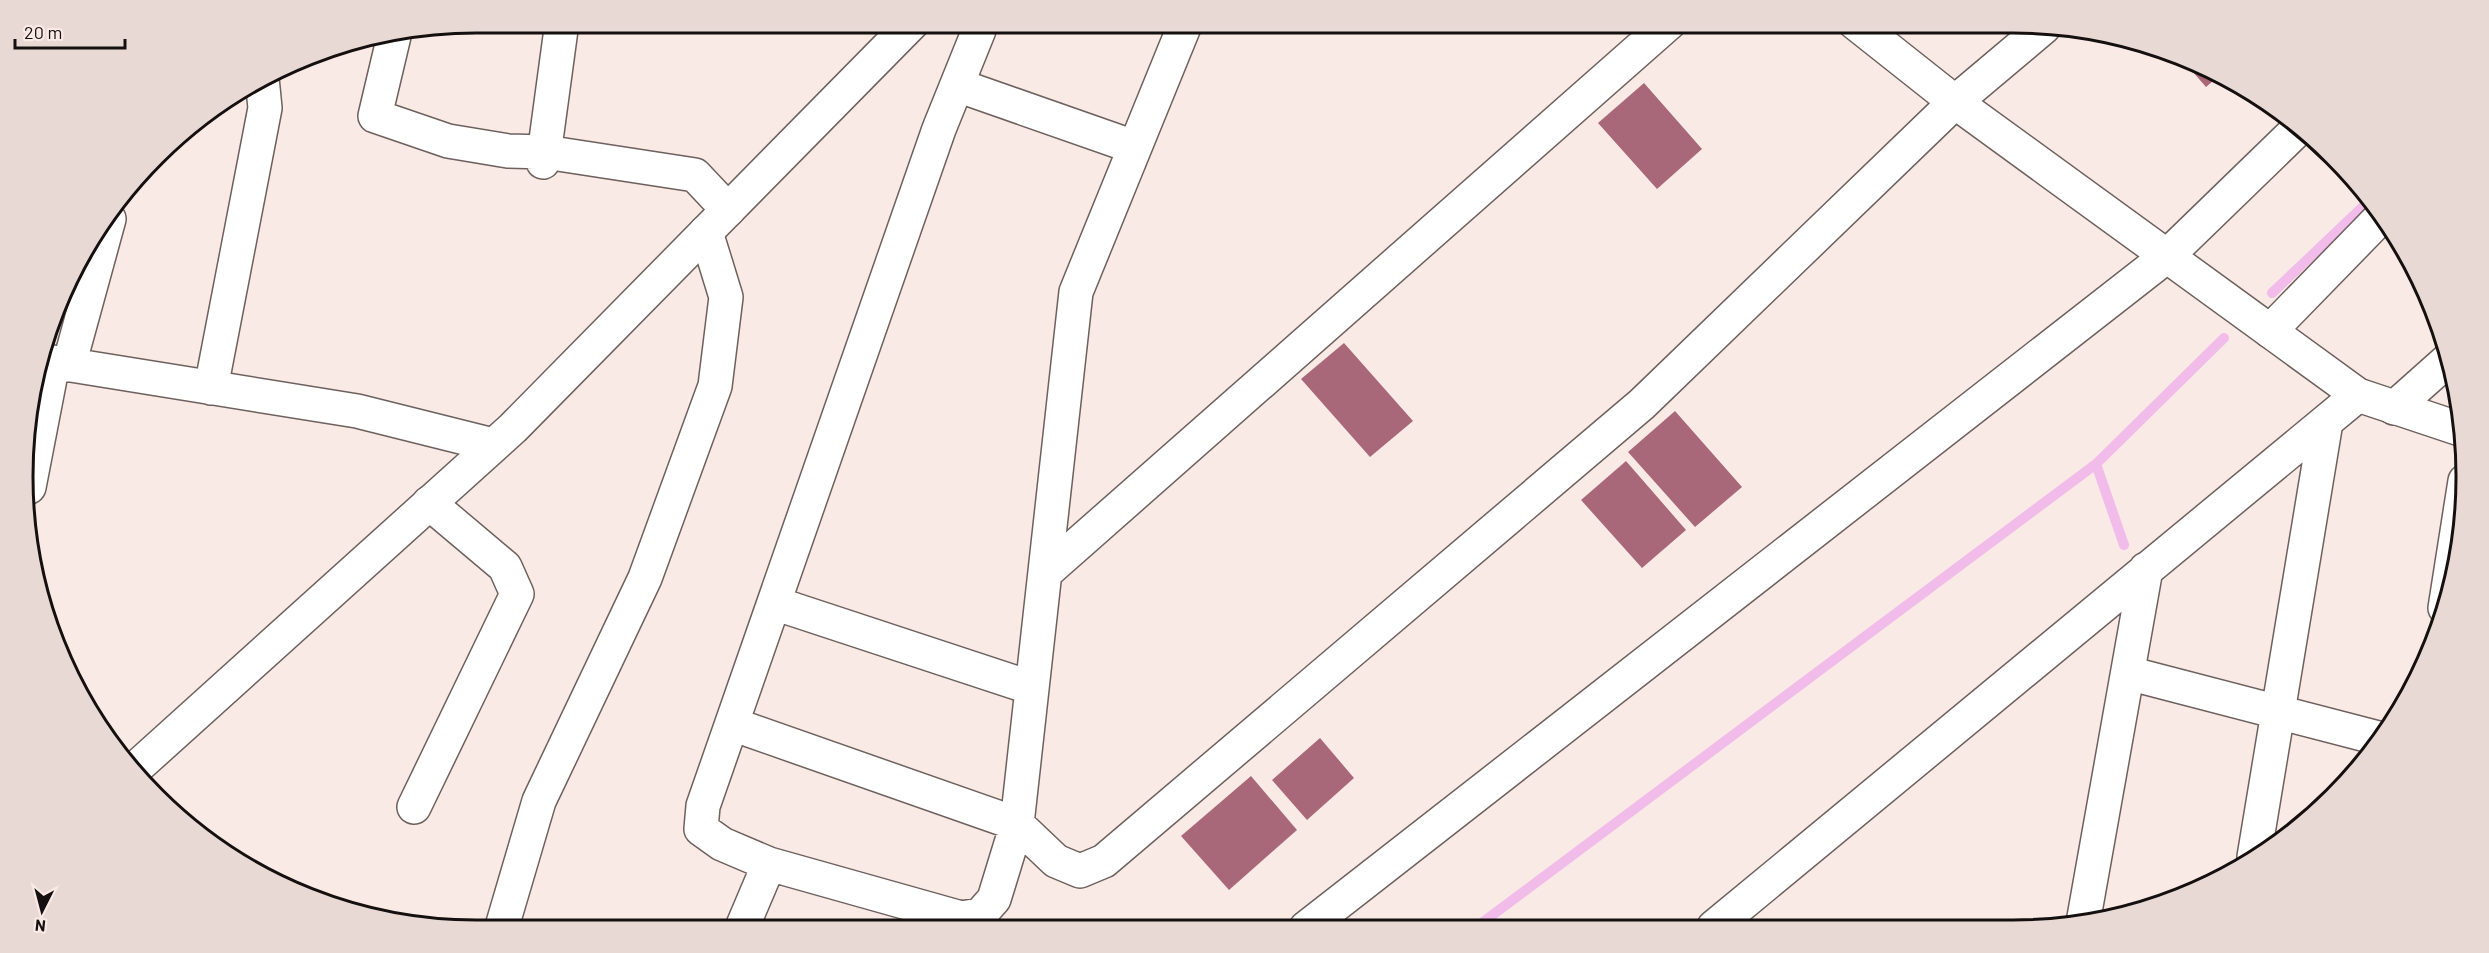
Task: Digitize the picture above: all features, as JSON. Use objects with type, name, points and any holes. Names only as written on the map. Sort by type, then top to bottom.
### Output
[{"type":"street","points":[[544,157],[561,33]]},
{"type":"street","points":[[140,765],[494,445],[902,33]]},
{"type":"street","points":[[976,920],[769,864],[722,844],[701,829],[703,806],[939,129],[978,33]]},
{"type":"street","points":[[989,920],[1017,824],[1076,292],[1181,33]]},
{"type":"street","points":[[1045,573],[1658,33]]},
{"type":"street","points":[[1868,33],[1955,102],[2358,395],[2453,427]]},
{"type":"street","points":[[732,724],[1017,824],[1056,861],[1080,871],[1104,861],[1642,404],[1955,102],[2036,34]]},
{"type":"street","points":[[393,42],[375,116],[448,141],[544,157],[695,175],[717,221],[726,297],[715,386],[645,578],[539,801],[504,920]]},
{"type":"street","points":[[957,85],[1134,147]]},
{"type":"street","points":[[211,388],[265,108],[263,88]]},
{"type":"street","points":[[1316,920],[2167,256],[2293,134]]},
{"type":"street","points":[[2270,331],[2376,223]]},
{"type":"street","points":[[33,465],[54,363],[100,242]]},
{"type":"street","points":[[54,363],[357,411],[494,445]]},
{"type":"street","points":[[2394,408],[2442,365]]},
{"type":"street","points":[[1722,920],[2358,395]]},
{"type":"street","points":[[2256,847],[2326,422]]},
{"type":"street","points":[[414,807],[517,594],[505,567],[429,503]]},
{"type":"street","points":[[2085,913],[2146,569]]},
{"type":"street","points":[[774,603],[1032,688]]},
{"type":"street","points":[[2128,673],[2371,736]]},
{"type":"street","points":[[745,920],[769,864]]},
{"type":"building","points":[[2193,72],[2213,81],[2206,87]]},
{"type":"building","points":[[1644,83],[1702,149],[1657,189],[1598,123]]},
{"type":"building","points":[[1344,343],[1413,421],[1370,457],[1301,379]]},
{"type":"building","points":[[1675,411],[1742,487],[1695,527],[1628,452]]},
{"type":"building","points":[[1626,461],[1686,530],[1642,568],[1581,500]]},
{"type":"building","points":[[1320,738],[1354,778],[1307,820],[1272,780]]},
{"type":"building","points":[[1251,776],[1297,830],[1229,890],[1181,836]]},
{"type":"waterway","points":[[2272,293],[2363,206]]},
{"type":"waterway","points":[[1486,920],[2096,464],[2224,338]]},
{"type":"waterway","points":[[2096,464],[2124,545]]}]
